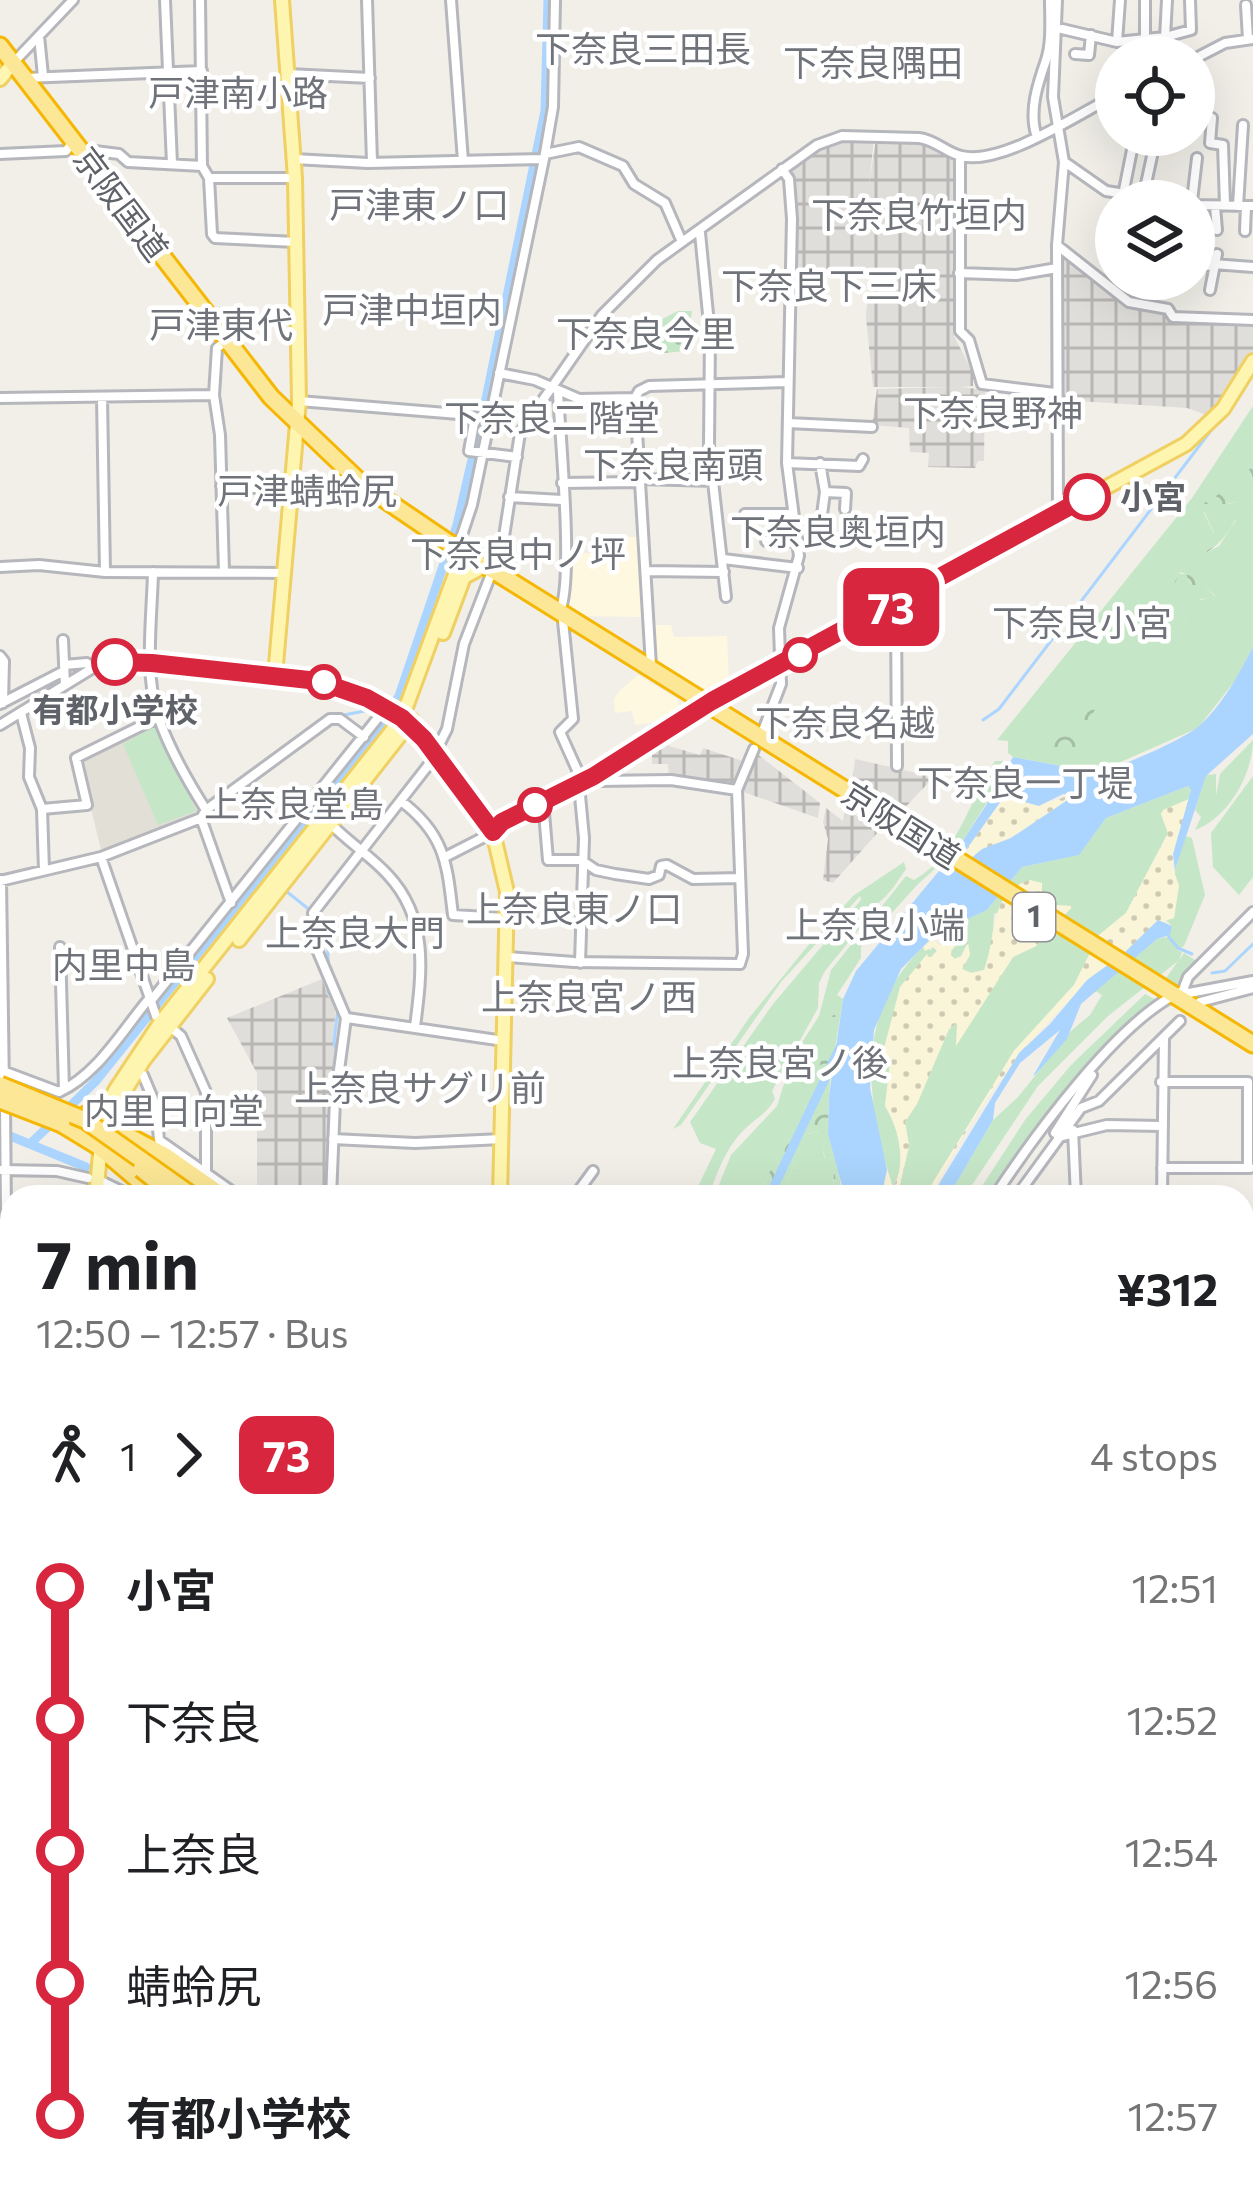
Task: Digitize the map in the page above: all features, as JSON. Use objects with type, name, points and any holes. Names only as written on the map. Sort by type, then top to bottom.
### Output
[{"type":"highway","name":"京阪国道","points":[[0,46],[4,70],[70,146],[221,345],[298,430],[362,484],[452,548],[706,705]]},
{"type":"highway","name":"京阪国道","points":[[4,70],[33,77],[298,430]]},
{"type":"highway","name":"京阪国道","points":[[561,617],[651,668],[909,836],[1253,1048]]},
{"type":"highway","points":[[1,1076],[79,1110],[210,1181]]},
{"type":"highway","points":[[1,1076],[85,1120],[177,1185]]},
{"type":"highway","points":[[2,1106],[62,1124],[98,1145],[144,1185]]},
{"type":"highway","points":[[2,1106],[80,1129],[159,1185]]},
{"type":"highway","points":[[164,1155],[207,1185]]},
{"type":"main road","points":[[282,0],[295,178],[299,401],[275,676],[338,685],[403,719],[493,832],[506,878],[508,957],[501,1185]]},
{"type":"main road","points":[[493,832],[502,822],[585,780],[706,705],[1186,444],[1222,409],[1253,361]]},
{"type":"main road","points":[[104,1124],[104,1112],[136,1055],[403,719],[457,569],[452,548]]},
{"type":"main road","points":[[96,1185],[104,1124],[143,1061],[331,826],[403,719],[464,577],[488,572]]},
{"type":"street","points":[[4,70],[73,0]]},
{"type":"street","points":[[165,0],[172,164]]},
{"type":"street","points":[[200,0],[202,166],[209,178],[215,238],[296,242]]},
{"type":"street","points":[[367,0],[372,162]]},
{"type":"street","points":[[451,0],[463,161]]},
{"type":"street","points":[[452,548],[483,453],[544,157],[553,106],[555,0]]},
{"type":"street","points":[[1053,0],[1052,69],[1064,162],[1057,245],[1058,512]]},
{"type":"street","points":[[1037,137],[1033,126],[1038,77],[1047,56],[1053,0]]},
{"type":"street","points":[[1117,36],[1120,0]]},
{"type":"street","points":[[1145,0],[1145,36]]},
{"type":"street","points":[[1165,36],[1167,0]]},
{"type":"street","points":[[1172,36],[1191,30],[1190,0]]},
{"type":"street","points":[[1215,48],[1250,39],[1246,5]]},
{"type":"street","points":[[1062,29],[1098,36]]},
{"type":"street","points":[[1075,54],[1089,55],[1091,34]]},
{"type":"street","points":[[39,36],[33,77],[88,151],[119,154],[128,161],[202,166]]},
{"type":"street","points":[[33,77],[202,71]]},
{"type":"street","points":[[285,74],[370,78]]},
{"type":"street","points":[[331,1185],[346,1018],[318,952],[313,913],[435,754],[453,714],[464,644],[503,543],[524,424],[554,390],[618,297],[657,260],[817,145],[842,136],[932,139],[960,156],[1000,155],[1095,105]]},
{"type":"street","points":[[1243,124],[1245,231]]},
{"type":"street","points":[[1215,144],[1223,145],[1217,230]]},
{"type":"street","points":[[0,154],[66,151],[70,146]]},
{"type":"street","points":[[292,159],[463,161],[544,157],[579,147],[623,166],[634,184],[665,202],[683,243]]},
{"type":"street","points":[[960,156],[960,331],[969,340],[982,384],[1055,393]]},
{"type":"street","points":[[1196,180],[1197,158]]},
{"type":"street","points":[[1064,162],[1095,183]]},
{"type":"street","points":[[764,728],[781,684],[779,628],[798,568],[799,542],[791,514],[787,463],[792,219],[788,179],[782,169]]},
{"type":"street","points":[[209,178],[295,178]]},
{"type":"street","points":[[1215,206],[1246,206]]},
{"type":"street","points":[[700,232],[710,334],[709,446],[726,597]]},
{"type":"street","points":[[1057,245],[1129,302],[1168,309],[1173,316],[1253,320]]},
{"type":"street","points":[[1215,262],[1253,267]]},
{"type":"street","points":[[959,273],[1016,275],[1057,268]]},
{"type":"street","points":[[221,345],[214,394],[224,571]]},
{"type":"street","points":[[499,373],[535,380],[579,399],[635,398]]},
{"type":"street","points":[[651,668],[635,398],[649,386],[786,382]]},
{"type":"street","points":[[554,390],[562,483],[561,617],[573,719],[560,731],[585,780],[580,962]]},
{"type":"street","points":[[0,398],[214,394]]},
{"type":"street","points":[[102,397],[105,572]]},
{"type":"street","points":[[299,401],[475,416],[469,451],[517,457]]},
{"type":"street","points":[[788,423],[872,427]]},
{"type":"street","points":[[787,463],[859,466],[863,459]]},
{"type":"street","points":[[820,463],[825,492],[820,530]]},
{"type":"street","points":[[562,483],[715,481]]},
{"type":"street","points":[[221,486],[292,490]]},
{"type":"street","points":[[825,492],[846,493],[844,509]]},
{"type":"street","points":[[509,497],[562,500]]},
{"type":"street","points":[[745,514],[791,514]]},
{"type":"street","points":[[766,541],[799,542]]},
{"type":"street","points":[[723,559],[798,568]]},
{"type":"street","points":[[0,566],[285,573]]},
{"type":"street","points":[[646,571],[724,572]]},
{"type":"street","points":[[153,572],[152,663],[159,717],[203,814],[231,903]]},
{"type":"street","points":[[896,604],[897,766]]},
{"type":"street","points":[[63,640],[65,685]]},
{"type":"street","points":[[0,656],[4,661],[1,703]]},
{"type":"street","points":[[0,725],[107,662],[275,676]]},
{"type":"street","points":[[1,703],[64,668],[87,663],[91,668]]},
{"type":"street","points":[[1,1076],[58,1092],[87,1074],[231,903],[364,737],[382,706]]},
{"type":"street","points":[[21,713],[30,748],[29,777],[42,809],[44,870]]},
{"type":"street","points":[[42,809],[87,805],[76,758],[159,717]]},
{"type":"street","points":[[88,1178],[57,1171],[3,1170],[0,880],[101,857],[203,814],[330,718],[340,719],[364,737]]},
{"type":"street","points":[[508,957],[740,964],[737,790],[754,748]]},
{"type":"street","points":[[585,780],[671,780],[737,790]]},
{"type":"street","points":[[401,801],[416,813],[445,857],[453,915],[507,918]]},
{"type":"street","points":[[543,801],[548,860],[581,860],[596,870],[649,879],[667,865],[693,879],[740,878]]},
{"type":"street","points":[[333,808],[331,826],[391,878],[414,917],[422,951],[415,1028]]},
{"type":"street","points":[[445,857],[493,832]]},
{"type":"street","points":[[101,857],[156,1016]]},
{"type":"street","points":[[1002,1185],[1030,1142],[1094,1067],[1253,912]]},
{"type":"street","points":[[61,947],[64,1090]]},
{"type":"street","points":[[1171,994],[1253,984]]},
{"type":"street","points":[[1200,1002],[1253,984]]},
{"type":"street","points":[[346,1018],[506,1042]]},
{"type":"street","points":[[1024,1185],[1084,1105],[1099,1101],[1180,1021]]},
{"type":"street","points":[[175,1030],[206,1092],[210,1181]]},
{"type":"street","points":[[1162,1185],[1164,1037]]},
{"type":"street","points":[[1056,1139],[1055,1133],[1094,1067]]},
{"type":"street","points":[[143,1075],[157,1106],[159,1140],[210,1181]]},
{"type":"street","points":[[1161,1082],[1247,1082],[1251,1168],[1162,1168]]},
{"type":"street","points":[[1056,1139],[1073,1130],[1107,1125],[1161,1126]]},
{"type":"street","points":[[1073,1130],[1075,1185]]},
{"type":"street","points":[[332,1139],[415,1143],[504,1139]]},
{"type":"street","points":[[583,1185],[593,1172]]},
{"type":"street","points":[[103,1183],[107,1185]]},
{"type":"shaded area","points":[[836,139],[874,139],[869,185],[876,139],[926,142],[955,158],[954,336],[973,373],[973,386],[960,387],[985,390],[984,461],[978,461],[975,468],[928,467],[929,453],[910,452],[909,428],[872,425],[877,389],[952,387],[873,387],[866,317],[870,268],[868,277],[795,277],[787,166]]},
{"type":"shaded area","points":[[1061,251],[1095,278],[1095,300],[1123,300],[1166,311],[1169,317],[1253,322],[1253,353],[1209,416],[1187,408],[1058,403]]},
{"type":"shaded area","points":[[628,537],[638,537],[644,617],[578,616],[564,608],[565,555],[618,551],[618,542],[627,542]]},
{"type":"shaded area","points":[[652,625],[671,625],[674,637],[727,636],[729,684],[715,691],[701,689],[654,663]]},
{"type":"shaded area","points":[[638,675],[677,699],[681,712],[658,730],[656,722],[635,725],[632,711],[615,713],[614,699]]},
{"type":"shaded area","points":[[160,721],[201,812],[102,854],[79,759]]},
{"type":"shaded area","points":[[668,732],[669,746],[700,755],[703,748],[746,762],[735,788],[669,779],[668,764],[652,764],[652,744]]},
{"type":"shaded area","points":[[756,753],[820,803],[818,818],[740,791]]},
{"type":"shaded area","points":[[855,759],[926,775],[930,781],[897,816],[852,787]]},
{"type":"shaded area","points":[[826,808],[843,821],[845,808],[879,831],[833,883],[823,880]]},
{"type":"shaded area","points":[[322,979],[336,1004],[333,1043],[338,1058],[327,1185],[257,1185],[257,1073],[227,1018]]},
{"type":"green space","points":[[678,311],[692,311],[686,351],[663,353],[662,343],[643,345],[639,331]]},
{"type":"green space","points":[[1253,406],[1252,479],[1213,506],[1204,502],[1214,534],[1193,545],[1196,571],[1171,573],[1186,574],[1191,586],[1192,608],[1183,622],[1200,600],[1215,596],[1198,584],[1199,557],[1219,546],[1236,520],[1225,505],[1246,499],[1253,507],[1253,647],[1237,678],[1198,728],[1084,778],[1075,780],[1066,767],[1013,757],[1008,741],[997,740],[1192,498]]},
{"type":"green space","points":[[1253,467],[1253,507],[1245,500],[1226,504],[1239,510],[1233,525],[1199,557],[1206,566],[1198,584],[1215,597],[1200,599],[1202,611],[1193,624],[1183,623],[1191,608],[1184,595],[1191,586],[1180,572],[1171,592],[1165,580],[1174,575],[1170,568],[1181,562],[1183,570],[1194,571],[1183,558],[1193,545],[1190,541],[1194,534],[1214,533],[1203,501],[1213,505],[1215,497],[1236,480],[1241,485],[1252,479],[1249,469]]},
{"type":"green space","points":[[1096,692],[1102,697],[1088,722],[1115,728],[1110,734],[1081,739],[1085,752],[1070,758],[1067,765],[1053,753],[1046,760],[1029,757],[1040,754],[1050,730],[1057,737],[1064,731],[1070,733],[1084,701]]},
{"type":"green space","points":[[156,726],[196,811],[158,825],[123,744]]},
{"type":"green space","points":[[1253,740],[1249,767],[1236,793],[1218,816],[1195,830],[1201,817],[1195,810],[1206,775],[1216,774],[1216,796],[1220,774]]},
{"type":"green space","points":[[995,761],[1010,761],[958,848],[861,947],[861,958],[837,995],[843,999],[841,1012],[829,1017],[823,1109],[806,1113],[813,1124],[805,1130],[792,1129],[763,1185],[719,1185],[731,1155],[777,1106],[792,1058],[819,1016],[831,970],[906,876],[914,880],[942,856]]},
{"type":"green space","points":[[1253,776],[1253,877],[1239,895],[1213,867],[1211,833]]},
{"type":"green space","points":[[1188,786],[1191,789],[1189,799],[1161,813],[1168,833],[1126,913],[1099,935],[1074,985],[1014,1051],[931,1185],[900,1185],[909,1146],[905,1122],[949,1029],[958,1022],[957,1042],[1013,957],[1036,946],[1071,906],[1049,905],[1042,895],[994,914],[992,950],[985,970],[971,973],[962,969],[967,944],[954,959],[950,950],[966,919],[987,910],[1022,867],[1078,855],[1106,818]]},
{"type":"green space","points":[[1185,836],[1192,838],[1205,895],[1184,946],[1177,950],[1182,952],[1179,960],[1184,953],[1198,962],[1175,988],[1164,981],[1178,961],[1108,1016],[1038,1086],[972,1185],[955,1185],[993,1120],[1090,1015],[1102,995],[1095,991],[1157,939],[1167,937],[1172,926],[1166,920],[1174,918],[1175,870]]},
{"type":"green space","points":[[904,862],[906,869],[895,885],[871,907],[864,923],[825,971],[819,983],[818,1008],[772,1091],[775,1099],[734,1142],[713,1185],[699,1185],[716,1149],[700,1143],[690,1122],[773,1004],[860,896],[781,982],[681,1125],[673,1129],[749,1018],[853,896]]},
{"type":"green space","points":[[933,946],[937,951],[931,957],[927,954],[892,1019],[885,1106],[900,1146],[900,1168],[892,1185],[872,1092],[876,1030],[901,973],[923,947],[931,950]]},
{"type":"green space","points":[[1145,994],[1160,1002],[1091,1066],[1000,1185],[983,1185],[1025,1120],[1071,1065]]},
{"type":"green space","points":[[841,1012],[828,1115],[840,1185],[833,1185],[834,1168],[816,1163],[825,1158],[818,1131],[796,1137],[803,1157],[796,1161],[785,1185],[763,1185],[792,1128],[806,1130],[813,1119],[805,1112],[822,1109],[821,1101],[814,1097],[829,1017]]},
{"type":"green space","points":[[819,1131],[826,1166],[834,1168],[833,1185],[785,1185],[796,1161],[796,1137]]},
{"type":"sand","points":[[1081,791],[969,860],[961,857],[1001,801],[1051,802]]},
{"type":"sand","points":[[1189,799],[1172,865],[1179,886],[1174,918],[1159,924],[1093,978],[1038,1033],[989,1095],[937,1185],[931,1185],[1014,1051],[1074,985],[1099,935],[1126,913],[1168,833],[1163,810]]},
{"type":"sand","points":[[1030,880],[1042,883],[1042,895],[1049,905],[1073,906],[1036,946],[1013,957],[956,1046],[957,1023],[949,1029],[905,1122],[909,1146],[900,1185],[894,1185],[901,1158],[898,1135],[885,1106],[890,1062],[882,1056],[900,987],[927,954],[931,957],[937,951],[923,947],[937,933],[936,944],[954,940],[958,923],[966,919],[951,951],[954,959],[961,957],[968,942],[970,955],[962,969],[984,970],[1000,905],[1016,886]]},
{"type":"water","points":[[1253,647],[1253,734],[1206,776],[1175,870],[1173,854],[1191,790],[1188,786],[1106,818],[1079,855],[1022,867],[987,910],[937,933],[901,969],[874,1030],[870,1088],[887,1170],[884,1185],[842,1185],[828,1134],[843,999],[856,971],[958,848],[1013,757],[1066,767],[1075,780],[1175,741],[1199,726],[1223,699]],"holes":[[[1078,793],[1011,838],[982,849],[969,860],[961,857],[1001,801],[1011,798],[1039,806],[1063,794]]]},
{"type":"water","points":[[1158,920],[1172,926],[1170,935],[1157,939],[1081,1004],[1067,1039],[1036,1074],[1033,1076],[1060,1030],[1020,1063],[955,1185],[938,1185],[1019,1053],[1087,980]]},
{"type":"waterway","points":[[65,1111],[96,1081],[384,721],[399,696],[457,525],[487,394],[545,111],[548,0]]},
{"type":"waterway","points":[[983,720],[999,709],[1219,420]]},
{"type":"waterway","points":[[328,718],[370,710],[386,717]]},
{"type":"waterway","points":[[286,891],[311,911]]},
{"type":"waterway","points":[[317,919],[327,939],[329,972]]},
{"type":"waterway","points":[[1169,937],[1192,954]]},
{"type":"waterway","points":[[1212,973],[1225,971],[1253,944]]},
{"type":"waterway","points":[[328,981],[334,1000]]},
{"type":"waterway","points":[[338,1008],[334,1042],[338,1057]]},
{"type":"waterway","points":[[775,1185],[841,1045]]},
{"type":"waterway","points":[[31,1143],[53,1122]]},
{"type":"waterway","points":[[0,1132],[86,1167]]},
{"type":"bus line","name":"73","points":[[115,662],[318,681],[367,698],[410,724],[493,832],[502,822],[594,776],[712,701],[1087,497]]},
{"type":"place","name":"小宮","points":[[1087,497]]},
{"type":"place","name":"有都小学校","points":[[115,662]]},
{"type":"district","name":"下奈良三田長","points":[[643,49]]},
{"type":"district","name":"下奈良隅田","points":[[873,63]]},
{"type":"district","name":"戸津南小路","points":[[238,93]]},
{"type":"district","name":"戸津東ノ口","points":[[419,205]]},
{"type":"district","name":"下奈良竹垣内","points":[[919,215]]},
{"type":"district","name":"下奈良下三床","points":[[829,286]]},
{"type":"district","name":"戸津中垣内","points":[[412,310]]},
{"type":"district","name":"戸津東代","points":[[221,325]]},
{"type":"district","name":"下奈良今里","points":[[646,334]]},
{"type":"district","name":"下奈良野神","points":[[993,413]]},
{"type":"district","name":"下奈良二階堂","points":[[552,418]]},
{"type":"district","name":"下奈良南頭","points":[[673,465]]},
{"type":"district","name":"戸津蜻蛉尻","points":[[307,491]]},
{"type":"district","name":"下奈良奥垣内","points":[[838,532]]},
{"type":"district","name":"下奈良中ノ坪","points":[[518,554]]},
{"type":"district","name":"下奈良小宮","points":[[1082,623]]},
{"type":"district","name":"下奈良名越","points":[[845,723]]},
{"type":"district","name":"下奈良一丁堤","points":[[1025,783]]},
{"type":"district","name":"上奈良堂島","points":[[294,804]]},
{"type":"district","name":"上奈良東ノ口","points":[[574,909]]},
{"type":"district","name":"上奈良小端","points":[[875,925]]},
{"type":"district","name":"上奈良大門","points":[[355,933]]},
{"type":"district","name":"内里中島","points":[[124,965]]},
{"type":"district","name":"上奈良宮ノ西","points":[[589,997]]},
{"type":"district","name":"上奈良宮ノ後","points":[[780,1063]]},
{"type":"district","name":"上奈良サグリ前","points":[[420,1088]]},
{"type":"district","name":"内里日向堂","points":[[174,1111]]}]
